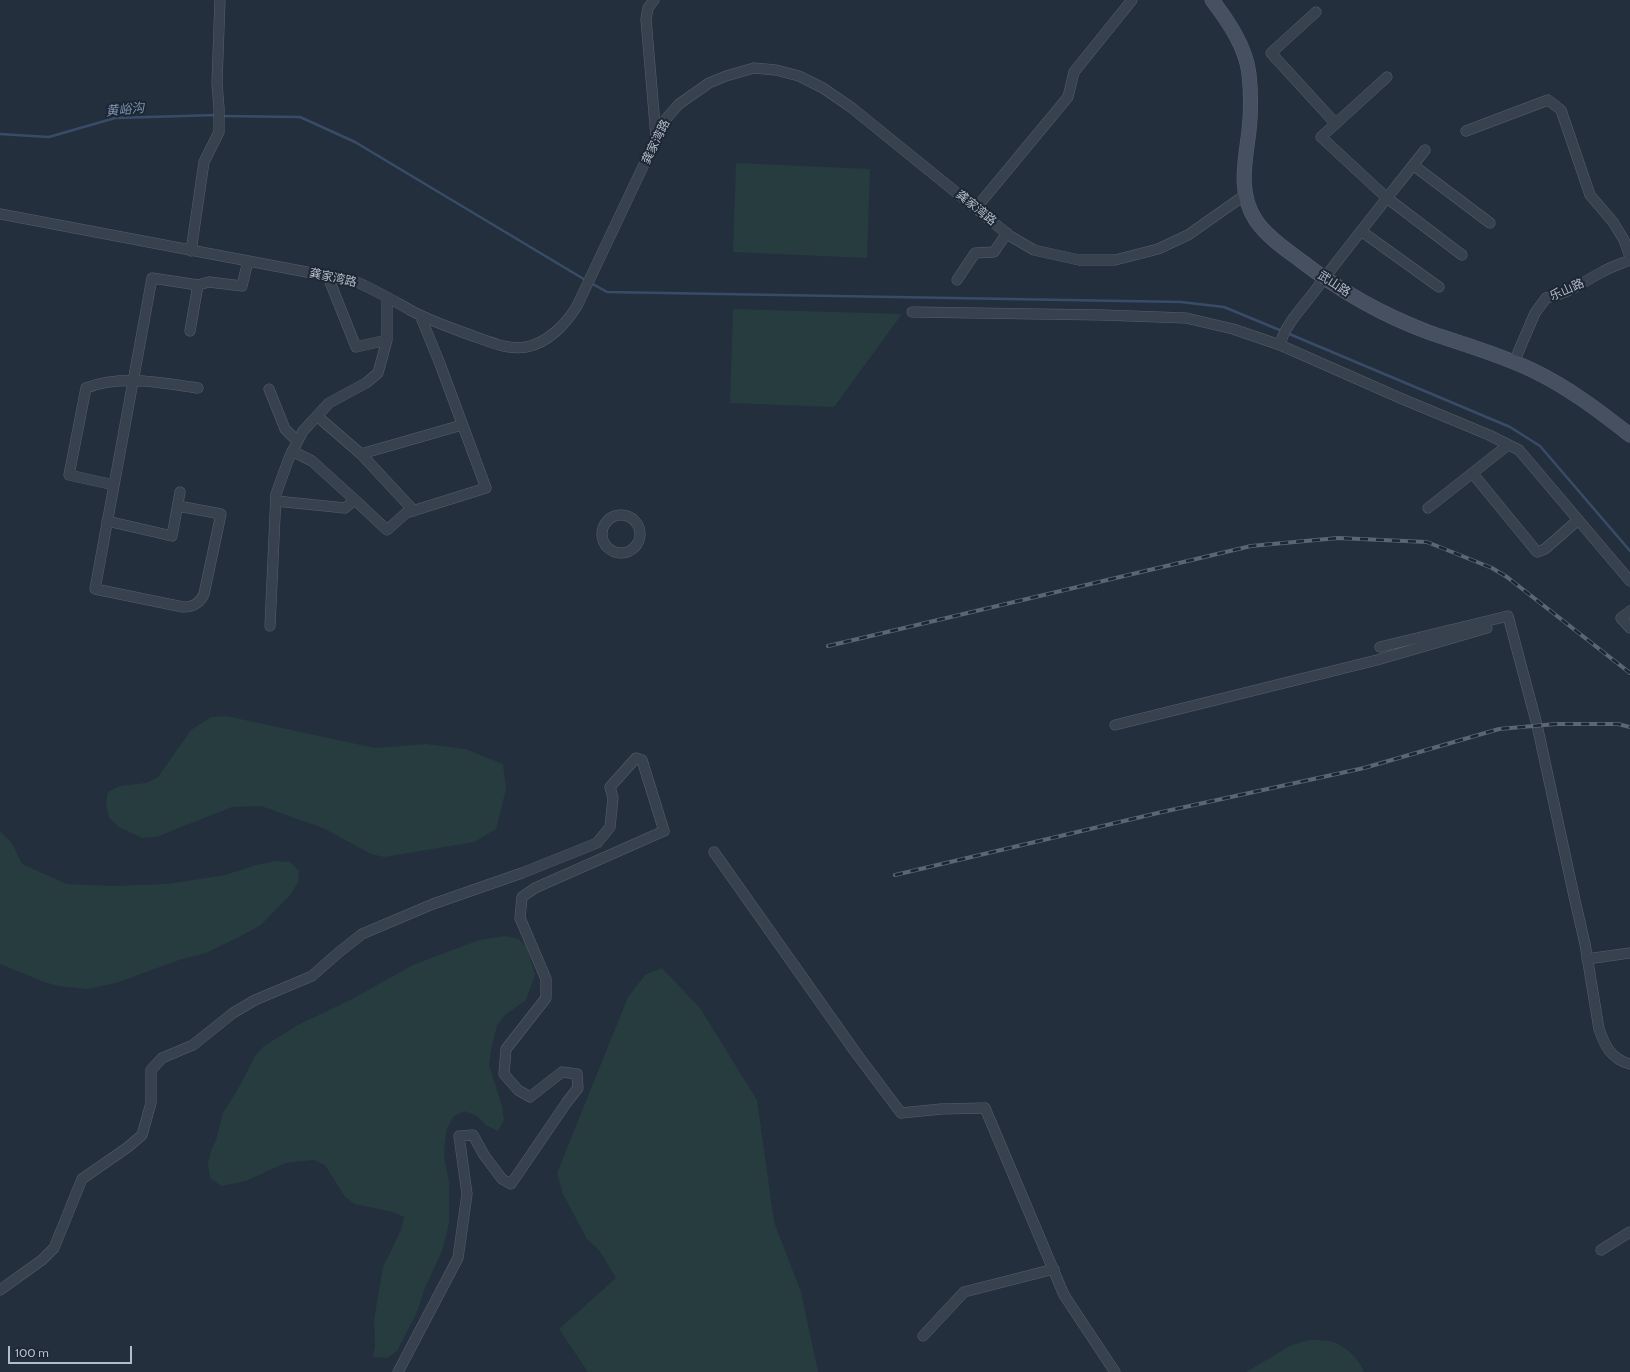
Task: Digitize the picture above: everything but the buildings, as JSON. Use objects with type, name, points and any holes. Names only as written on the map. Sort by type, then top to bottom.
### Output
[{"type":"main road","name":"武山路","points":[[1212,0],[1226,20],[1245,56],[1249,74],[1250,100],[1249,129],[1244,166],[1245,196],[1256,220],[1272,237],[1341,290],[1388,316],[1533,370],[1582,398],[1630,435]]},
{"type":"street","points":[[191,251],[204,162],[219,132],[217,83],[220,0]]},
{"type":"street","points":[[654,0],[648,8],[646,19],[656,139]]},
{"type":"street","points":[[976,208],[1068,97],[1074,72],[1132,0]]},
{"type":"street","points":[[1316,12],[1271,53],[1336,124]]},
{"type":"street","name":"龚家湾路","points":[[0,214],[354,281],[368,286],[420,315],[499,345],[527,347],[542,341],[568,321],[592,276],[665,120],[679,104],[709,83],[726,76],[754,68],[776,70],[799,76],[824,88],[852,108],[1007,233],[1034,250],[1079,260],[1115,260],[1158,249],[1188,235],[1245,196]]},
{"type":"street","points":[[1387,77],[1321,137],[1387,198],[1462,255]]},
{"type":"street","points":[[1466,131],[1548,100],[1561,110],[1590,195],[1614,222],[1624,240],[1630,258]]},
{"type":"street","points":[[1281,342],[1295,317],[1324,278],[1425,150]]},
{"type":"street","points":[[1413,164],[1490,223]]},
{"type":"street","points":[[1361,231],[1439,287]]},
{"type":"street","points":[[957,280],[975,253],[994,252],[1007,233]]},
{"type":"street","name":"乐山路","points":[[1514,362],[1535,314],[1546,298],[1566,293],[1630,258]]},
{"type":"street","points":[[178,506],[221,514],[204,594],[198,603],[189,607],[95,589],[152,278],[198,285],[209,282],[242,286],[248,262]]},
{"type":"street","points":[[328,277],[356,347],[387,340]]},
{"type":"street","points":[[190,331],[198,285]]},
{"type":"street","points":[[270,626],[276,494],[292,451],[303,431],[329,403],[366,383],[378,373],[387,340],[386,297]]},
{"type":"street","points":[[912,312],[1186,318],[1281,342],[1400,398],[1489,435],[1519,450],[1630,581]]},
{"type":"street","points":[[292,451],[312,462],[387,530],[406,513],[486,488],[440,364],[420,315]]},
{"type":"street","points":[[114,485],[69,475],[86,388],[100,383],[134,380],[198,388]]},
{"type":"street","points":[[269,389],[285,429],[297,441]]},
{"type":"street","points":[[317,416],[361,454],[414,511]]},
{"type":"street","points":[[361,454],[462,425]]},
{"type":"street","points":[[1428,508],[1508,445]]},
{"type":"street","points":[[1473,474],[1537,552],[1545,549],[1578,520]]},
{"type":"street","points":[[108,521],[172,536],[180,492]]},
{"type":"street","points":[[276,501],[345,508],[355,500]]},
{"type":"street","points":[[1630,610],[1621,618],[1630,628]]},
{"type":"street","points":[[1380,647],[1508,616],[1536,725],[1587,959],[1599,1029],[1611,1054],[1630,1064]]},
{"type":"street","points":[[1115,725],[1378,660],[1510,621]]},
{"type":"street","points":[[0,1290],[42,1260],[54,1248],[82,1179],[128,1147],[142,1135],[151,1103],[151,1070],[162,1058],[193,1045],[234,1013],[255,1000],[312,976],[362,934],[433,904],[522,873],[597,843],[610,827],[613,798],[610,787],[636,758],[642,760],[664,831],[535,888],[522,897],[520,918],[546,979],[546,998],[506,1049],[504,1074],[518,1090],[530,1097],[562,1072],[577,1074],[578,1088],[511,1184],[502,1180],[484,1155],[473,1136],[459,1136],[467,1194],[458,1258],[398,1372]]},
{"type":"street","points":[[714,852],[856,1053],[901,1113],[941,1109],[985,1108],[1064,1295],[1115,1372]]},
{"type":"street","points":[[1587,959],[1630,953]]},
{"type":"street","points":[[1601,1250],[1630,1232]]},
{"type":"street","points":[[923,1336],[964,1292],[1054,1269]]},
{"type":"green space","points":[[736,163],[870,169],[867,258],[733,252]]},
{"type":"green space","points":[[733,309],[902,314],[834,407],[730,403]]},
{"type":"green space","points":[[226,716],[375,748],[426,744],[465,749],[503,764],[506,789],[496,829],[474,842],[384,857],[371,854],[323,828],[261,806],[232,807],[156,837],[142,838],[119,827],[109,818],[106,804],[108,792],[120,786],[146,783],[158,777],[191,730],[211,717]]},
{"type":"green space","points":[[0,831],[12,843],[22,864],[67,884],[112,886],[168,884],[225,875],[256,865],[275,861],[290,862],[299,871],[298,883],[290,895],[261,925],[206,953],[179,960],[116,983],[88,989],[58,986],[44,982],[0,964]]},
{"type":"green space","points":[[506,936],[519,939],[527,948],[535,975],[526,1000],[505,1015],[497,1025],[491,1050],[489,1065],[502,1106],[504,1120],[498,1131],[486,1125],[477,1116],[464,1111],[453,1117],[447,1129],[445,1142],[444,1156],[449,1182],[449,1223],[442,1251],[425,1288],[416,1314],[397,1351],[387,1358],[373,1357],[375,1345],[374,1320],[383,1267],[401,1230],[404,1217],[393,1212],[355,1204],[345,1197],[325,1165],[314,1160],[285,1163],[246,1181],[221,1186],[210,1178],[208,1164],[223,1113],[237,1091],[255,1056],[264,1046],[296,1026],[352,999],[413,965],[479,940]]},
{"type":"green space","points":[[662,968],[700,1008],[757,1100],[774,1222],[801,1292],[818,1372],[588,1372],[559,1329],[616,1278],[599,1250],[587,1239],[563,1194],[557,1173],[628,997],[645,975]]},
{"type":"green space","points":[[1309,1340],[1329,1341],[1340,1345],[1355,1357],[1364,1372],[1246,1372],[1290,1346]]},
{"type":"waterway","name":"黄峪沟","points":[[0,134],[49,137],[115,118],[217,115]]},
{"type":"waterway","points":[[222,116],[300,117],[355,142],[587,281]]},
{"type":"waterway","points":[[591,283],[607,292],[1181,302],[1224,307],[1282,331]]},
{"type":"waterway","points":[[1287,333],[1510,427],[1540,446],[1630,551]]},
{"type":"railway","points":[[828,646],[1251,546],[1338,538],[1427,542],[1492,568],[1507,577],[1630,673]]},
{"type":"railway","points":[[895,875],[1162,812],[1364,768],[1499,729],[1556,724],[1618,724],[1630,727]]}]
